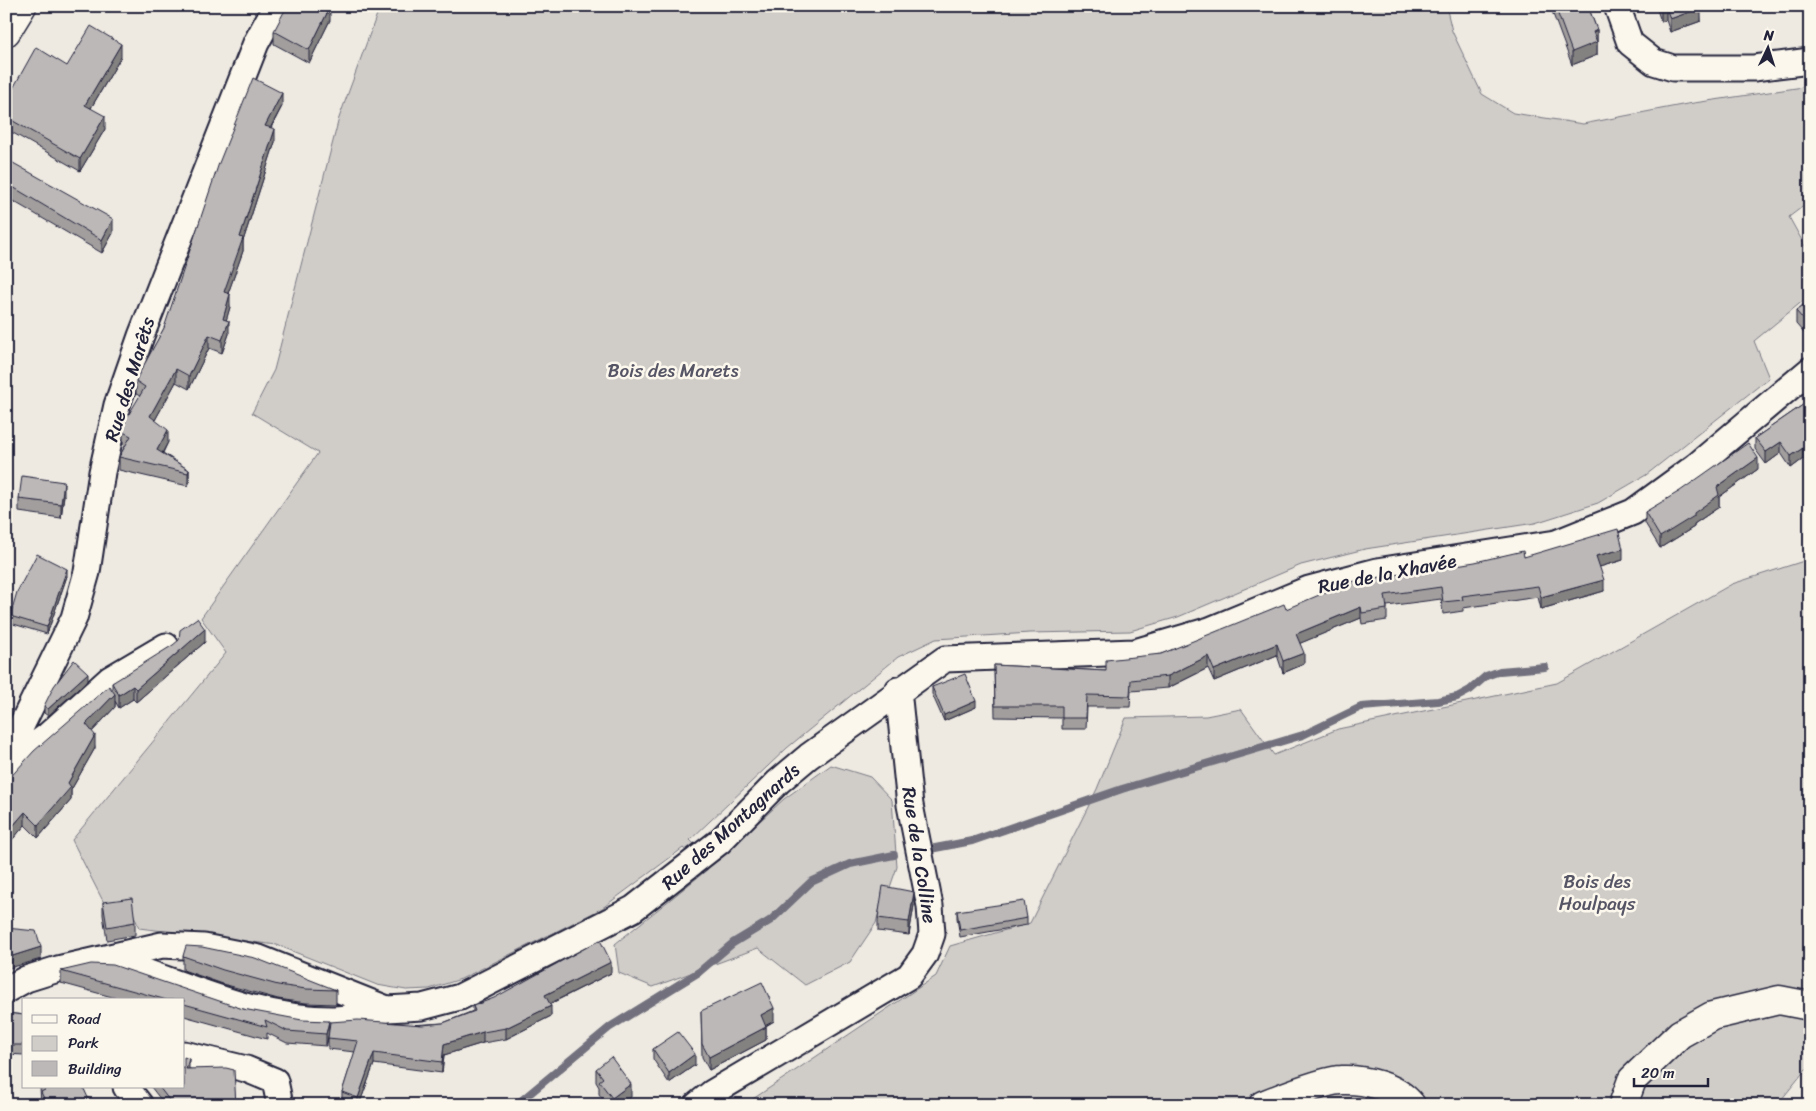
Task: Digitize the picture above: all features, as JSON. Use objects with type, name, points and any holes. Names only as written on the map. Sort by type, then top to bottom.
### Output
[{"type":"main road","points":[[6,32],[22,6]]},
{"type":"main road","points":[[1623,1105],[1632,1080],[1680,1034],[1712,1016],[1779,1000],[1810,1006]]},
{"type":"main road","points":[[1263,1105],[1339,1080],[1377,1084],[1405,1097],[1411,1105]]},
{"type":"street","name":"Rue des Marêts","points":[[6,757],[74,618],[87,572],[102,472],[117,405],[150,311],[256,43],[276,6]]},
{"type":"street","points":[[1617,6],[1630,43],[1654,62],[1673,68],[1754,68],[1810,61]]},
{"type":"street","name":"Rue de la Xhavée","points":[[898,690],[945,659],[1135,652],[1210,630],[1309,588],[1377,571],[1556,543],[1633,512],[1696,466],[1810,370]]},
{"type":"street","points":[[6,767],[47,736],[110,679],[166,646]]},
{"type":"street","name":"Rue des Montagnards","points":[[107,959],[234,1003],[264,1012],[299,1017],[336,1019],[387,1010],[422,1007],[460,997],[633,909],[719,842],[778,782],[898,690]]},
{"type":"street","name":"Rue de la Colline","points":[[698,1105],[712,1093],[909,976],[925,954],[932,934],[930,906],[910,805],[898,690]]},
{"type":"street","name":"Rue des Montagnards","points":[[6,990],[26,979],[58,969],[162,945],[204,946],[259,958],[387,1010]]},
{"type":"street","points":[[6,995],[22,1002]]},
{"type":"street","points":[[185,1054],[246,1069],[275,1081],[280,1105]]},
{"type":"street","points":[[127,1088],[140,1105]]},
{"type":"green space","name":"Bois des Marets","points":[[380,6],[1446,6],[1452,31],[1482,94],[1513,113],[1583,124],[1687,104],[1810,86],[1810,201],[1789,217],[1810,255],[1810,295],[1754,341],[1769,378],[1646,475],[1598,503],[1535,523],[1365,549],[1301,565],[1178,617],[1130,631],[1030,633],[936,639],[898,657],[787,748],[690,840],[714,863],[784,799],[831,765],[870,777],[892,800],[897,867],[887,896],[882,899],[876,923],[850,962],[805,985],[758,948],[653,987],[619,973],[615,944],[708,869],[683,848],[601,909],[461,979],[429,989],[406,990],[377,985],[277,945],[139,928],[132,910],[104,903],[72,840],[226,653],[201,618],[318,453],[252,413],[274,370],[339,118]]},
{"type":"green space","name":"Bois des Houlpays","points":[[1810,559],[1810,1068],[1806,1069],[1777,1105],[744,1105],[936,976],[950,946],[1030,923],[1097,789],[1126,718],[1206,716],[1241,709],[1274,755],[1338,729],[1557,683],[1732,584]]},
{"type":"building","points":[[287,6],[330,7],[309,50],[274,31]]},
{"type":"building","points":[[1555,6],[1588,6],[1597,30],[1593,32],[1597,42],[1572,52]]},
{"type":"building","points":[[1660,6],[1700,6],[1701,8],[1670,19],[1666,7],[1661,9]]},
{"type":"building","points":[[91,26],[121,44],[85,105],[105,116],[80,159],[6,117],[6,101],[36,47],[67,66]]},
{"type":"building","points":[[253,78],[282,93],[265,126],[275,129],[240,237],[243,238],[224,292],[230,294],[223,319],[229,321],[222,340],[209,335],[189,376],[176,369],[150,416],[168,430],[157,450],[189,470],[188,473],[119,457],[131,436],[123,432],[126,419],[145,387],[136,381],[164,328],[219,163]]},
{"type":"building","points":[[6,159],[113,219],[102,240],[6,183]]},
{"type":"building","points":[[1810,299],[1810,327],[1796,311]]},
{"type":"building","points":[[1810,400],[1810,446],[1791,456],[1781,442],[1766,452],[1755,438]]},
{"type":"building","points":[[1748,443],[1758,458],[1717,487],[1719,495],[1694,513],[1694,516],[1660,537],[1645,512],[1680,491]]},
{"type":"building","points":[[22,476],[64,482],[61,504],[19,499]]},
{"type":"building","points":[[1618,529],[1623,549],[1596,556],[1604,580],[1541,597],[1538,586],[1462,596],[1463,600],[1443,602],[1441,587],[1385,595],[1387,609],[1362,613],[1361,607],[1296,634],[1304,653],[1283,661],[1277,644],[1214,670],[1208,656],[1168,676],[1131,680],[1130,696],[1087,695],[1086,718],[1062,718],[1062,706],[995,706],[994,665],[1106,671],[1106,660],[1161,654],[1284,604],[1286,609],[1350,582],[1475,562],[1523,551],[1524,557]]},
{"type":"building","points":[[37,554],[67,569],[47,627],[10,616],[17,592]]},
{"type":"building","points":[[197,618],[205,629],[136,689],[133,686],[119,695],[112,683],[173,645],[179,640],[180,630]]},
{"type":"building","points":[[74,660],[88,673],[48,709],[44,706],[54,686]]},
{"type":"building","points":[[965,674],[976,701],[944,715],[932,687]]},
{"type":"building","points":[[109,686],[115,694],[86,724],[95,735],[68,783],[71,787],[38,825],[25,812],[6,834],[6,782],[34,751]]},
{"type":"building","points":[[883,886],[914,892],[909,922],[878,918]]},
{"type":"building","points":[[132,898],[135,922],[107,927],[103,902]]},
{"type":"building","points":[[1024,901],[1027,918],[960,930],[957,911]]},
{"type":"building","points":[[6,928],[36,931],[41,947],[6,958]]},
{"type":"building","points":[[600,940],[611,962],[545,995],[551,1006],[506,1028],[483,1032],[444,1044],[442,1062],[374,1053],[358,1098],[342,1092],[358,1041],[328,1038],[330,1022],[358,1020],[422,1025],[443,1023],[475,1011],[473,1006],[494,998]]},
{"type":"building","points":[[186,946],[202,947],[255,958],[336,990],[306,989],[278,985],[223,970],[183,956]]},
{"type":"building","points":[[91,964],[113,965],[243,1009],[302,1020],[329,1021],[326,1034],[287,1031],[265,1020],[267,1027],[185,1004],[185,998],[160,998],[61,971]]},
{"type":"building","points":[[762,982],[774,1008],[761,1015],[766,1027],[709,1057],[702,1044],[701,1011]]},
{"type":"building","points":[[6,1013],[22,1015],[22,1045],[6,1045]]},
{"type":"building","points":[[678,1032],[695,1054],[669,1073],[653,1049]]},
{"type":"building","points":[[185,1057],[189,1059],[186,1069],[226,1068],[234,1070],[236,1105],[216,1105],[216,1102],[173,1105],[160,1088],[185,1088]]},
{"type":"building","points":[[611,1057],[631,1084],[612,1098],[599,1081],[603,1078],[596,1069]]},
{"type":"building","points":[[44,1088],[83,1088],[90,1102],[85,1105],[47,1105],[41,1092],[45,1090]]},
{"type":"waterway","points":[[930,849],[972,841],[1122,789],[1303,735],[1361,707],[1438,701],[1457,697],[1470,690],[1486,676],[1500,671],[1545,667]]},
{"type":"waterway","points":[[516,1105],[610,1027],[699,972],[733,943],[771,920],[811,882],[850,864],[894,855]]}]
